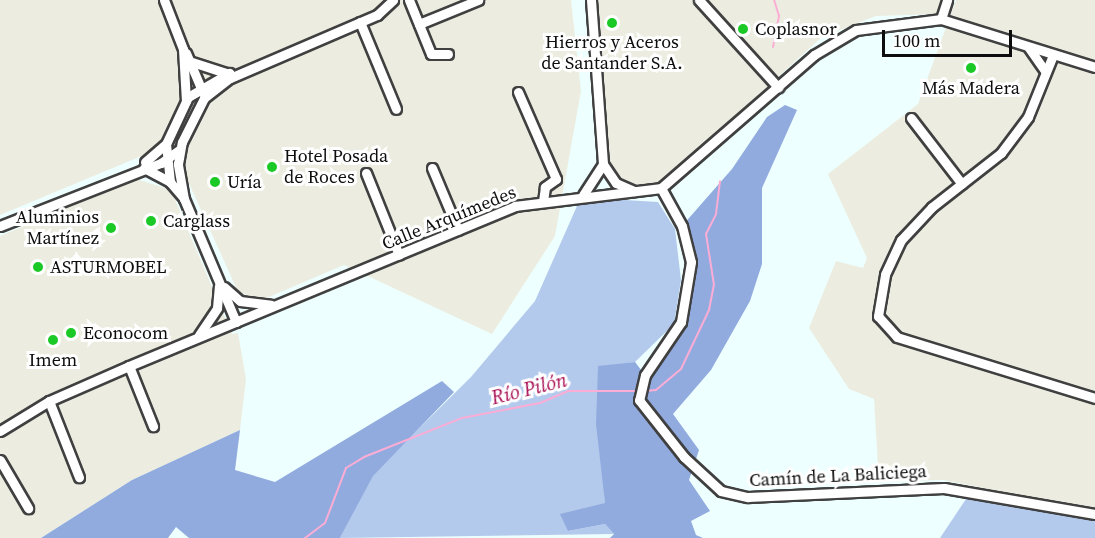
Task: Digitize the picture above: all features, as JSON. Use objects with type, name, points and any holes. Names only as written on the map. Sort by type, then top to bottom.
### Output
[{"type":"street","points":[[164,0],[189,63],[208,94]]},
{"type":"street","points":[[186,101],[202,87],[360,22],[393,0]]},
{"type":"street","points":[[409,0],[431,54],[448,54]]},
{"type":"street","points":[[419,24],[478,0]]},
{"type":"street","points":[[591,0],[603,164],[616,183],[638,193]]},
{"type":"street","points":[[699,0],[778,87]]},
{"type":"street","points":[[941,19],[947,0]]},
{"type":"street","name":"Calle Arquímedes","points":[[0,431],[49,401],[458,230],[543,201],[583,195],[638,193],[661,188],[814,55],[856,30],[941,19],[1095,67]]},
{"type":"street","points":[[360,22],[396,109]]},
{"type":"street","points":[[1028,46],[1046,72]]},
{"type":"street","points":[[1053,55],[1020,130],[900,240],[885,275],[878,316],[897,337],[1095,398]]},
{"type":"street","points":[[1046,72],[1072,60]]},
{"type":"street","points":[[189,63],[233,73]]},
{"type":"street","points":[[142,166],[166,144],[186,101],[189,63]]},
{"type":"street","points":[[0,225],[142,166],[166,159],[178,150],[208,94],[233,73]]},
{"type":"street","points":[[519,92],[556,179],[545,187],[543,201]]},
{"type":"street","points":[[911,118],[962,184]]},
{"type":"street","points":[[166,144],[170,182]]},
{"type":"street","points":[[178,150],[184,199],[236,322]]},
{"type":"street","points":[[166,159],[182,187]]},
{"type":"street","points":[[583,195],[603,164]]},
{"type":"street","points":[[142,166],[170,182],[184,199]]},
{"type":"street","points":[[432,168],[458,230]]},
{"type":"street","points":[[366,173],[399,255]]},
{"type":"street","name":"Camín de La Baliciega","points":[[661,188],[682,226],[691,262],[681,322],[640,384],[639,399],[684,457],[730,495],[944,488],[1095,514]]},
{"type":"street","points":[[219,281],[240,301],[280,304]]},
{"type":"street","points":[[196,339],[217,308],[219,281]]},
{"type":"street","points":[[129,366],[153,426]]},
{"type":"street","points":[[49,401],[79,477]]},
{"type":"street","points":[[0,460],[28,508]]},
{"type":"shaded area","points":[[0,0],[571,0],[581,91],[555,236],[492,334],[344,265],[262,300],[238,292],[187,179],[144,155],[0,215]]},
{"type":"shaded area","points":[[595,0],[942,0],[937,14],[876,16],[822,37],[664,180],[648,185],[626,183],[610,165]]},
{"type":"shaded area","points":[[956,0],[1095,0],[1095,510],[943,480],[879,482],[874,399],[849,389],[809,328],[836,261],[863,268],[867,258],[828,174],[918,104]]},
{"type":"shaded area","points":[[785,105],[797,110],[762,188],[762,264],[750,301],[711,370],[673,414],[699,450],[689,480],[710,511],[691,521],[696,535],[703,538],[610,538],[614,534],[605,524],[568,531],[560,514],[605,503],[596,424],[598,366],[635,362],[645,375],[679,328],[694,247],[682,226],[732,169],[767,117]]},
{"type":"shaded area","points":[[137,179],[171,190],[232,334],[238,333],[246,379],[240,430],[132,480],[41,538],[0,538],[0,236]]},
{"type":"shaded area","points":[[608,199],[658,202],[675,229],[681,280],[674,324],[635,362],[598,367],[605,503],[568,531],[605,524],[614,534],[340,538],[374,473],[471,377],[535,301],[577,206]]},
{"type":"shaded area","points":[[442,381],[454,392],[373,476],[340,538],[189,538],[176,527],[168,538],[41,538],[132,480],[240,430],[235,470],[275,482]]},
{"type":"shaded area","points":[[968,496],[1095,520],[1095,538],[940,538]]},
{"type":"waterway","name":"Río Pilón","points":[[773,47],[779,16],[774,0]]},
{"type":"waterway","name":"Río Pilón","points":[[645,391],[656,390],[681,369],[709,310],[714,285],[706,234],[716,214],[720,181]]},
{"type":"waterway","name":"Río Pilón","points":[[305,538],[325,523],[346,468],[364,457],[462,418],[540,403],[568,391],[640,391]]},
{"type":"place","name":"Hierros y Aceros de Santander S.A.","points":[[612,23]]},
{"type":"place","name":"Coplasnor","points":[[743,29]]},
{"type":"place","name":"Más Madera","points":[[971,68]]},
{"type":"place","name":"Hotel Posada de Roces","points":[[272,167]]},
{"type":"place","name":"Uría","points":[[215,182]]},
{"type":"place","name":"Carglass","points":[[151,221]]},
{"type":"place","name":"Aluminios Martínez","points":[[111,228]]},
{"type":"place","name":"ASTURMOBEL","points":[[38,267]]},
{"type":"place","name":"Econocom","points":[[71,333]]},
{"type":"place","name":"Imem","points":[[53,340]]}]
